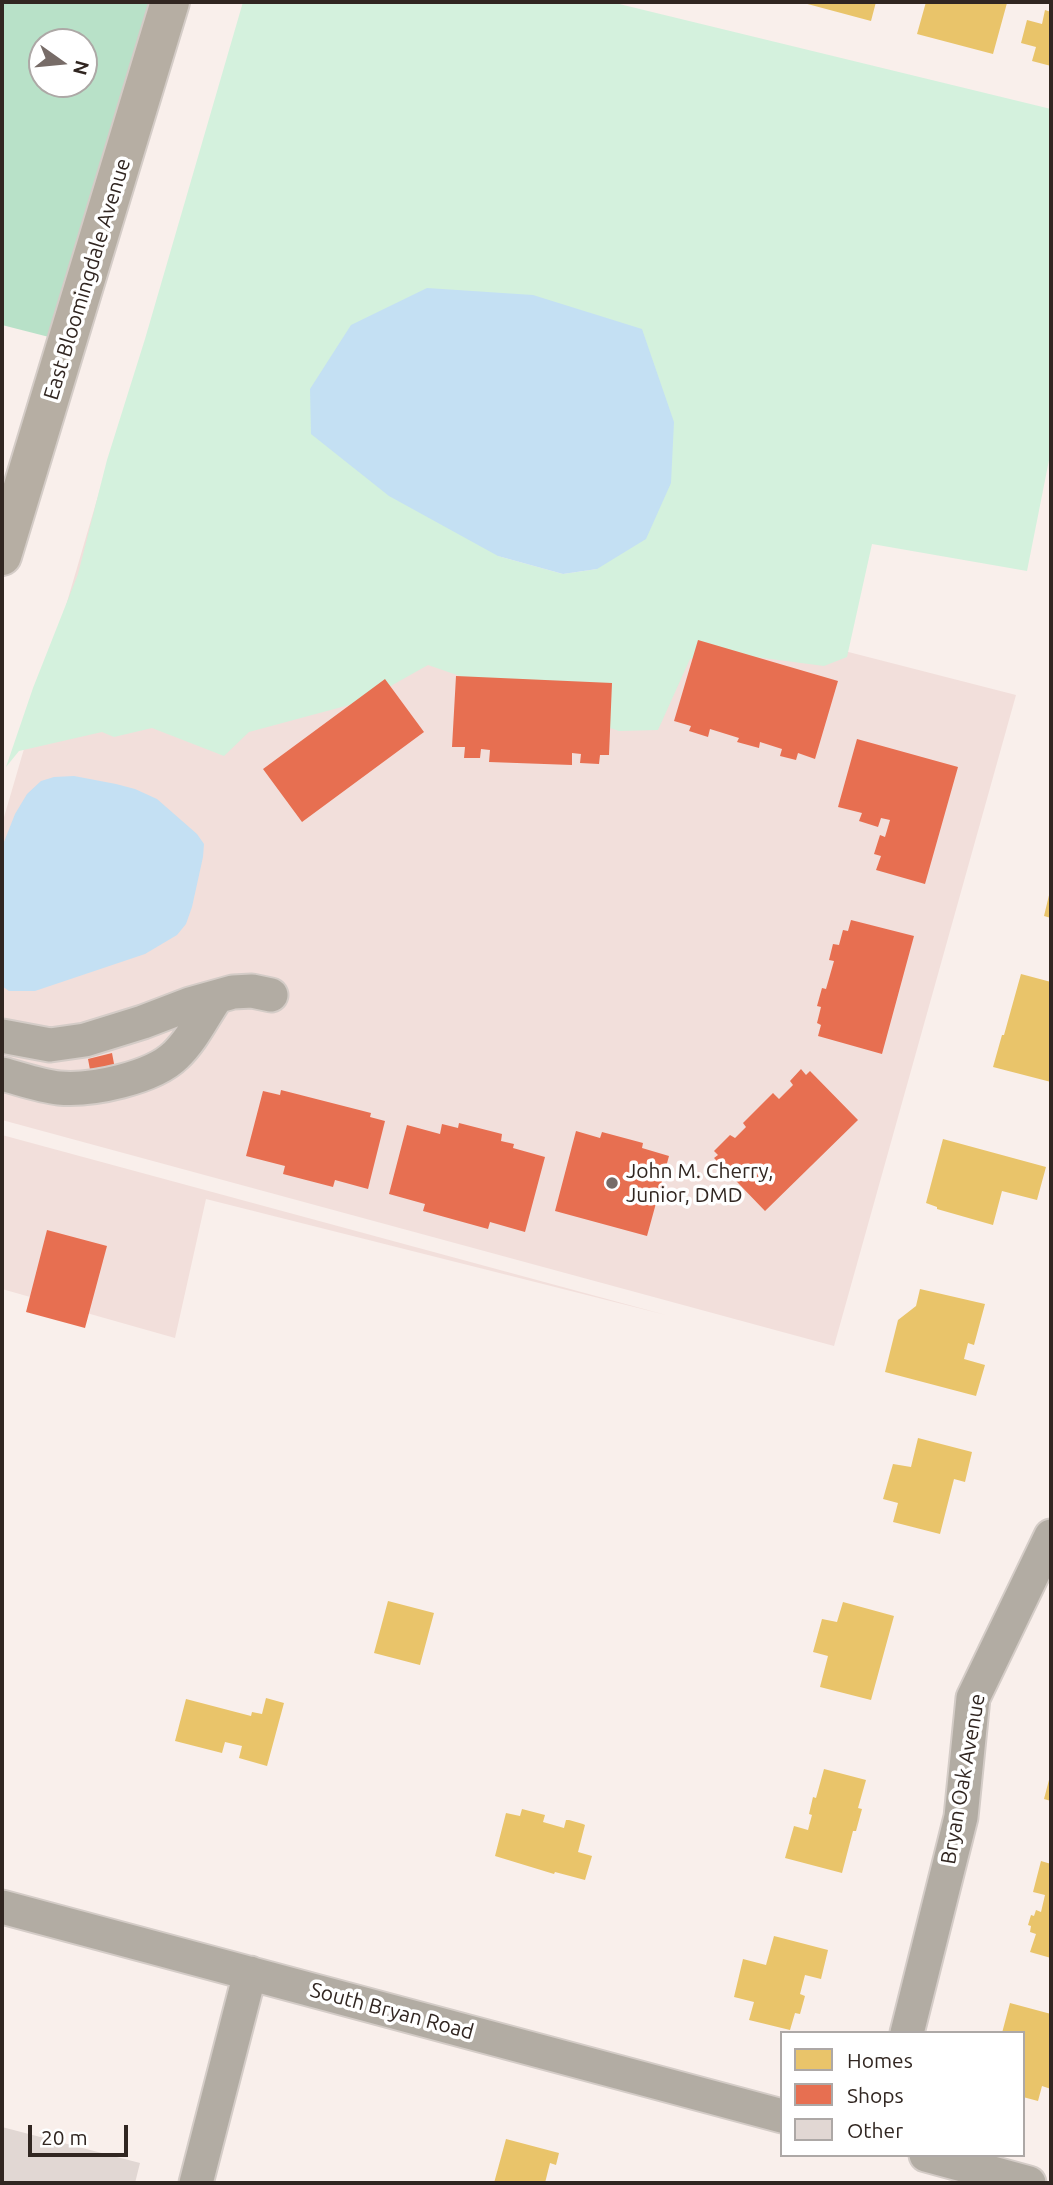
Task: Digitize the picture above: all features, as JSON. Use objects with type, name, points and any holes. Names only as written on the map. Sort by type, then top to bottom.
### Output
[{"type":"main road","name":"East Bloomingdale Avenue","points":[[2,556],[170,2]]},
{"type":"street","points":[[2,1036],[50,1045],[85,1040],[233,992],[271,995]]},
{"type":"street","points":[[2,1074],[60,1088],[105,1084],[140,1075],[164,1066],[178,1054],[216,998]]},
{"type":"street","name":"Bryan Oak Avenue","points":[[908,2031],[961,1817],[972,1698],[1051,1536]]},
{"type":"street","name":"South Bryan Road","points":[[2,1907],[780,2115]]},
{"type":"street","points":[[196,2183],[250,1973]]},
{"type":"street","points":[[933,2157],[1023,2182]]},
{"type":"shaded area","points":[[108,462],[1016,695],[834,1346],[2,1120],[2,824]]},
{"type":"shaded area","points":[[2,1135],[666,1315],[206,1199],[175,1338],[2,1289]]},
{"type":"green space","points":[[2,2],[150,2],[49,337],[2,325]]},
{"type":"green space","points":[[243,2],[611,2],[1051,109],[1051,450],[1027,571],[872,544],[847,657],[824,666],[725,653],[690,659],[658,730],[619,731],[428,665],[364,701],[249,732],[224,756],[152,728],[114,737],[102,732],[19,751],[6,767],[33,688],[78,574],[107,460]],"holes":[[[498,556],[597,569],[563,574]]]},
{"type":"water","points":[[427,288],[533,295],[642,329],[674,422],[671,483],[646,539],[597,569],[563,574],[498,556],[389,496],[311,434],[310,389],[351,325]]},
{"type":"water","points":[[74,776],[135,789],[157,799],[197,834],[204,844],[192,907],[186,924],[177,935],[145,954],[35,991],[9,991],[2,986],[2,847],[15,814],[27,794],[41,781]]},
{"type":"building: Homes","points":[[800,2],[876,2],[871,21]]},
{"type":"building: Homes","points":[[926,2],[1007,3],[993,54],[917,34]]},
{"type":"building: Homes","points":[[1045,10],[1051,12],[1051,66],[1032,61],[1036,47],[1021,43],[1027,20],[1042,24]]},
{"type":"building: Homes","points":[[1051,891],[1051,918],[1044,916]]},
{"type":"building: Homes","points":[[1021,974],[1051,982],[1051,1082],[993,1067]]},
{"type":"building: Homes","points":[[943,1139],[1046,1167],[1037,1200],[1002,1191],[993,1225],[937,1209],[926,1203]]},
{"type":"building: Homes","points":[[920,1289],[985,1304],[974,1345],[968,1343],[964,1359],[985,1365],[976,1396],[885,1372],[898,1320],[916,1306]]},
{"type":"building: Homes","points":[[918,1438],[972,1452],[965,1482],[954,1479],[940,1534],[893,1522],[898,1503],[883,1499],[893,1464],[911,1467]]},
{"type":"building: Homes","points":[[388,1601],[434,1613],[420,1665],[374,1653]]},
{"type":"building: Homes","points":[[843,1602],[894,1616],[871,1700],[820,1687],[828,1656],[813,1652],[822,1619],[837,1622]]},
{"type":"building: Homes","points":[[266,1698],[284,1703],[267,1766],[239,1758],[242,1746],[225,1742],[222,1753],[175,1741],[186,1699],[251,1716],[252,1712],[262,1714]]},
{"type":"building: Homes","points":[[824,1769],[866,1780],[858,1808],[862,1809],[842,1873],[785,1858],[794,1826],[808,1830],[813,1797],[816,1798]]},
{"type":"building: Homes","points":[[1051,1777],[1051,1801],[1044,1799]]},
{"type":"building: Homes","points":[[522,1809],[545,1815],[543,1822],[564,1828],[566,1820],[585,1825],[578,1852],[592,1856],[585,1880],[555,1872],[554,1874],[495,1856],[506,1813],[520,1816]]},
{"type":"building: Homes","points":[[1041,1861],[1051,1864],[1051,1958],[1030,1952],[1036,1934],[1030,1932],[1031,1926],[1028,1925],[1036,1910],[1041,1912],[1045,1895],[1033,1892]]},
{"type":"building: Homes","points":[[774,1936],[828,1950],[821,1979],[805,1975],[800,1994],[805,1996],[800,2014],[795,2013],[790,2030],[749,2020],[754,2002],[734,1997],[743,1959],[766,1965]]},
{"type":"building: Homes","points":[[1010,2003],[1051,2014],[1051,2089],[1042,2086],[1038,2101],[1025,2098],[1025,2031],[1003,2031]]},
{"type":"building: Homes","points":[[506,2139],[559,2153],[556,2165],[550,2163],[545,2183],[494,2183]]},
{"type":"building: Shops","points":[[698,640],[838,681],[815,759],[798,753],[796,760],[780,756],[782,749],[760,742],[759,748],[737,742],[739,738],[710,729],[708,737],[689,731],[691,726],[674,721]]},
{"type":"building: Shops","points":[[456,676],[612,683],[609,755],[600,755],[599,764],[580,763],[581,754],[572,753],[572,765],[489,762],[490,750],[481,749],[480,758],[464,758],[465,747],[452,747]]},
{"type":"building: Shops","points":[[385,679],[424,732],[302,822],[263,769]]},
{"type":"building: Shops","points":[[857,739],[958,767],[925,884],[876,870],[881,856],[874,854],[880,835],[885,837],[890,820],[881,818],[878,827],[859,821],[862,813],[838,807]]},
{"type":"building: Shops","points":[[851,920],[914,936],[882,1054],[818,1036],[821,1025],[817,1023],[821,1007],[817,1006],[822,988],[826,989],[834,961],[829,960],[833,944],[839,945],[843,930],[848,931]]},
{"type":"building: Shops","points":[[112,1053],[115,1069],[91,1075],[88,1059]]},
{"type":"building: Shops","points":[[801,1069],[806,1075],[810,1071],[858,1120],[765,1211],[714,1158],[718,1155],[714,1151],[730,1135],[735,1138],[746,1127],[743,1123],[773,1093],[779,1099],[793,1085],[790,1081]]},
{"type":"building: Shops","points":[[281,1090],[371,1113],[370,1117],[385,1121],[368,1189],[335,1180],[333,1187],[283,1174],[285,1166],[246,1156],[263,1091],[280,1095]]},
{"type":"building: Shops","points":[[459,1123],[502,1134],[501,1141],[514,1144],[513,1148],[545,1157],[525,1232],[490,1222],[488,1229],[423,1211],[425,1204],[389,1194],[407,1125],[440,1134],[442,1124],[458,1128]]},
{"type":"building: Shops","name":"John M. Cherry, Junior, DMD","points":[[576,1131],[600,1138],[602,1132],[643,1143],[642,1148],[669,1156],[647,1236],[555,1211]]},
{"type":"building: Shops","points":[[47,1230],[107,1246],[85,1328],[26,1312]]},
{"type":"building: Other","points":[[2,2127],[140,2163],[135,2183],[2,2183]]},
{"type":"place","name":"John M. Cherry, Junior, DMD","points":[[612,1183]]}]
